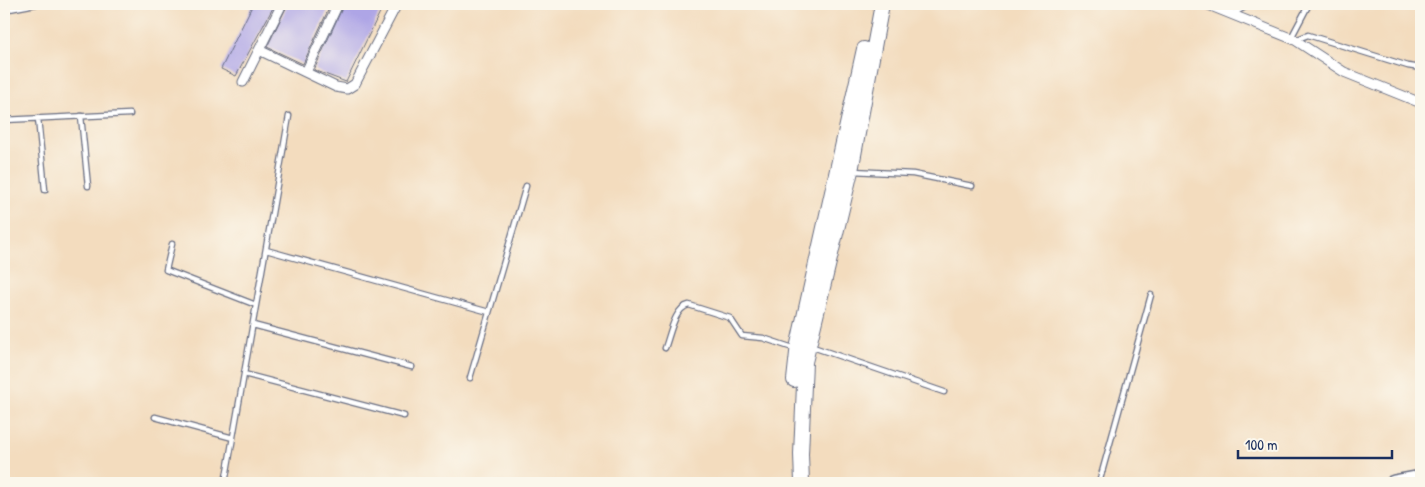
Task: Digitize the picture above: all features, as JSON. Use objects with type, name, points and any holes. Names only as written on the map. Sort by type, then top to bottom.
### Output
[{"type":"highway","points":[[1394,483],[1421,478]]},
{"type":"main road","points":[[802,483],[803,376],[873,4]]},
{"type":"main road","points":[[794,483],[792,414],[852,171],[882,4]]},
{"type":"street","points":[[244,82],[282,4]]},
{"type":"street","points":[[306,72],[338,4]]},
{"type":"street","points":[[259,50],[342,89],[352,87],[397,4]]},
{"type":"street","points":[[1206,4],[1293,39],[1344,72],[1421,103]]},
{"type":"lane","points":[[4,10],[36,4]]},
{"type":"lane","points":[[1231,15],[1251,4]]},
{"type":"lane","points":[[1293,39],[1309,4]]},
{"type":"lane","points":[[1293,39],[1308,35],[1408,66],[1421,68]]},
{"type":"lane","points":[[4,120],[130,114]]},
{"type":"lane","points":[[81,116],[88,186]]},
{"type":"lane","points":[[225,483],[289,116]]},
{"type":"lane","points":[[38,118],[45,190]]},
{"type":"lane","points":[[852,171],[913,174],[972,186]]},
{"type":"lane","points":[[470,378],[526,186]]},
{"type":"lane","points":[[172,244],[166,270],[256,305]]},
{"type":"lane","points":[[266,250],[489,312]]},
{"type":"lane","points":[[1099,483],[1151,295]]},
{"type":"lane","points":[[665,348],[680,309],[689,305],[730,318],[742,336],[764,338],[830,352],[944,392]]},
{"type":"lane","points":[[253,324],[412,367]]},
{"type":"lane","points":[[244,374],[404,416]]},
{"type":"lane","points":[[155,417],[233,438]]},
{"type":"building","points":[[253,4],[275,4],[236,76],[221,69]]},
{"type":"building","points":[[288,4],[331,4],[303,64],[267,47]]},
{"type":"building","points":[[344,4],[384,4],[346,82],[314,70]]}]
